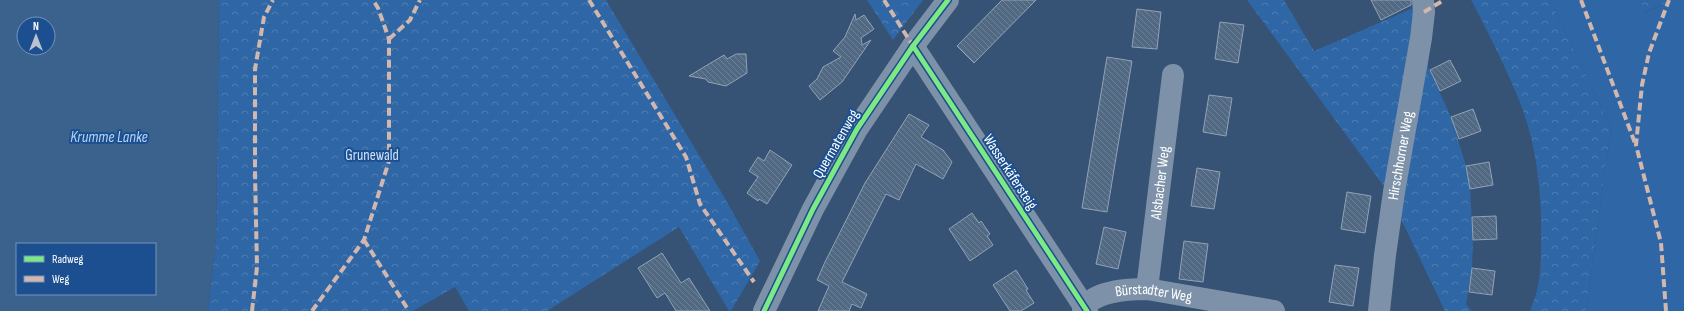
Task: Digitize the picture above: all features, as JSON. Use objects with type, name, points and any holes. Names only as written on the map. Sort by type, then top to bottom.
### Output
[{"type":"street","name":"Quermatenweg","points":[[764,311],[813,209],[857,129],[913,46],[948,0]]},
{"type":"street","name":"Hirschhorner Weg","points":[[1379,311],[1394,192],[1421,38],[1424,12],[1423,0]]},
{"type":"street","name":"Wasserkäfersteig","points":[[913,46],[1085,309]]},
{"type":"street","name":"Alsbacher Weg","points":[[1147,289],[1173,75]]},
{"type":"street","name":"Bürstadter Weg","points":[[1085,309],[1098,297],[1114,291],[1147,289],[1274,311]]},
{"type":"green space","name":"Grunewald","points":[[219,0],[606,0],[723,195],[760,261],[731,311],[729,311],[679,227],[547,311],[469,311],[455,287],[413,311],[208,311],[216,239]]},
{"type":"green space","points":[[867,0],[923,0],[893,40]]},
{"type":"green space","points":[[1247,0],[1284,0],[1314,51],[1418,6],[1431,26],[1428,67],[1451,117],[1466,166],[1470,189],[1473,240],[1472,268],[1466,304],[1472,311],[1445,311],[1388,192]]},
{"type":"green space","points":[[1471,0],[1550,0],[1611,127],[1586,311],[1530,311],[1534,302],[1540,275],[1541,258],[1539,183],[1533,146],[1523,110],[1516,93],[1495,46]]},
{"type":"green space","points":[[1550,0],[1641,0],[1645,12],[1675,0],[1684,0],[1684,311],[1586,311],[1611,127]]},
{"type":"green space","points":[[1641,0],[1675,0],[1644,12]]},
{"type":"water","name":"Krumme Lanke","points":[[0,0],[219,0],[216,239],[208,311],[0,311]]},
{"type":"building","points":[[1002,0],[1036,0],[974,63],[957,46]]},
{"type":"building","points":[[1371,0],[1411,0],[1411,5],[1381,20]]},
{"type":"building","points":[[1137,9],[1161,12],[1157,49],[1132,47]]},
{"type":"building","points":[[855,14],[856,20],[864,15],[874,29],[861,38],[862,45],[871,40],[842,82],[820,100],[809,86],[817,79],[823,67],[841,57],[833,51],[845,37]]},
{"type":"building","points":[[1220,22],[1244,25],[1238,63],[1215,59]]},
{"type":"building","points":[[736,54],[746,54],[747,73],[726,86],[708,82],[706,79],[689,76],[724,55],[727,59]]},
{"type":"building","points":[[1107,57],[1132,61],[1107,212],[1082,208]]},
{"type":"building","points":[[1450,60],[1461,81],[1440,91],[1430,70]]},
{"type":"building","points":[[1209,95],[1232,98],[1226,136],[1203,132]]},
{"type":"building","points":[[1473,109],[1481,131],[1459,139],[1451,117]]},
{"type":"building","points":[[909,114],[929,125],[921,137],[943,150],[952,162],[943,179],[916,164],[899,200],[886,194],[842,282],[867,294],[861,308],[852,304],[849,311],[818,311],[829,286],[817,280],[825,262],[865,183]]},
{"type":"building","points":[[770,150],[792,165],[767,204],[759,199],[758,201],[747,193],[758,177],[749,171],[758,157],[764,161]]},
{"type":"building","points":[[1489,162],[1493,185],[1470,189],[1466,166]]},
{"type":"building","points":[[1197,168],[1220,172],[1214,209],[1191,206]]},
{"type":"building","points":[[1347,192],[1371,196],[1365,233],[1341,229]]},
{"type":"building","points":[[972,213],[979,223],[981,221],[990,234],[987,236],[993,245],[970,261],[949,229]]},
{"type":"building","points":[[1496,216],[1497,239],[1473,240],[1472,217]]},
{"type":"building","points":[[1104,227],[1126,232],[1118,269],[1096,264]]},
{"type":"building","points":[[1184,241],[1208,244],[1203,282],[1179,279]]},
{"type":"building","points":[[662,253],[681,283],[689,278],[710,311],[676,311],[665,293],[657,298],[638,268]]},
{"type":"building","points":[[1335,265],[1359,268],[1353,306],[1329,302]]},
{"type":"building","points":[[1472,268],[1495,271],[1492,295],[1469,292]]},
{"type":"building","points":[[1016,270],[1028,289],[1026,290],[1034,303],[1021,311],[1010,311],[993,285]]},
{"type":"marked path","points":[[252,311],[257,267],[255,69],[264,17],[273,0]]},
{"type":"marked path","points":[[312,311],[364,240],[389,161],[389,39],[378,8],[373,0]]},
{"type":"marked path","points":[[389,39],[410,20],[420,0]]},
{"type":"marked path","points":[[589,0],[686,157],[700,204],[754,282]]},
{"type":"marked path","points":[[884,0],[913,46]]},
{"type":"marked path","points":[[1424,12],[1444,0]]},
{"type":"marked path","points":[[1581,0],[1635,143]]},
{"type":"marked path","points":[[1666,311],[1661,243],[1636,145],[1642,85],[1649,53],[1669,0]]},
{"type":"marked path","points":[[364,240],[409,311]]},
{"type":"cycle path","points":[[764,311],[813,209],[857,129],[913,46],[948,0]]},
{"type":"cycle path","points":[[913,46],[1087,311]]}]
